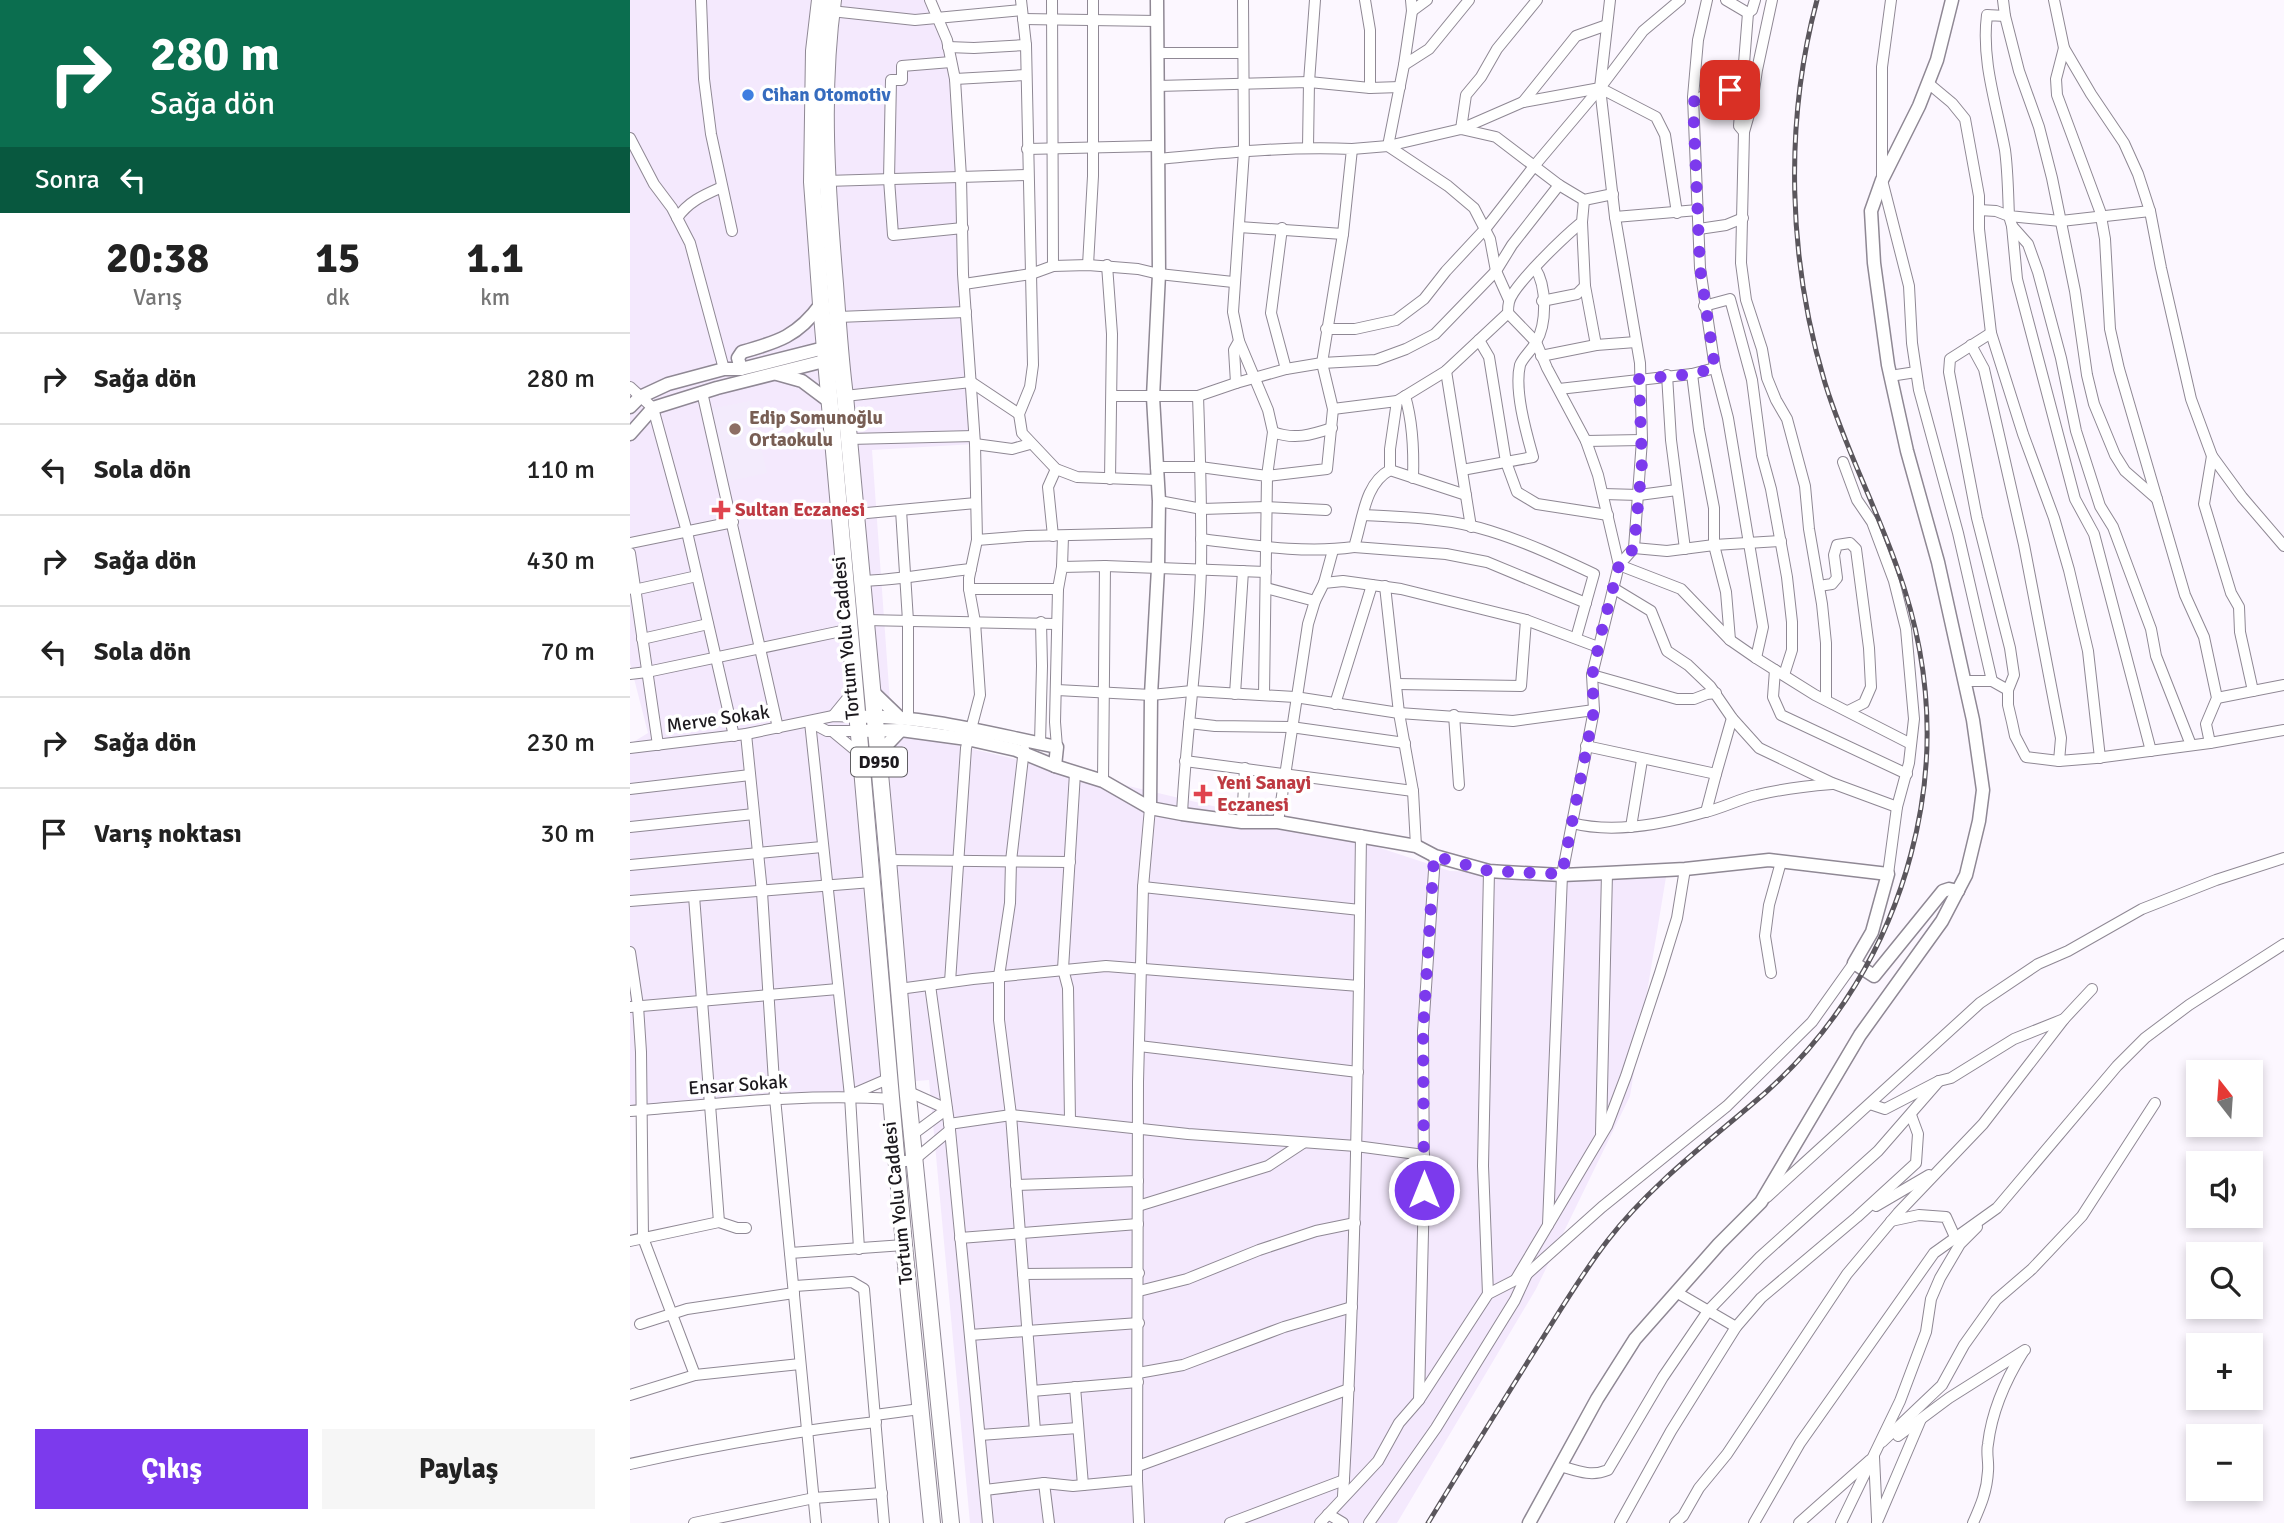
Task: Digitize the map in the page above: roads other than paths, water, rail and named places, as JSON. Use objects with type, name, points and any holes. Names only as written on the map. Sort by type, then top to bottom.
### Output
[{"type":"highway","name":"Tortum Yolu Caddesi","points":[[828,4],[826,181],[838,317],[832,352]]},
{"type":"highway","name":"Tortum Yolu Caddesi","points":[[828,4],[814,51],[812,182],[821,304],[832,352],[838,399],[858,624],[873,692],[861,755],[890,1078],[900,1095],[912,1135],[951,1523]]},
{"type":"highway","name":"Tortum Yolu Caddesi","points":[[838,399],[849,439],[861,581],[855,688],[879,753],[899,989],[900,1095],[897,1162],[932,1523]]},
{"type":"street","points":[[701,0],[704,79],[711,134],[732,231]]},
{"type":"street","points":[[930,0],[948,47],[955,79],[964,284],[975,440],[977,540],[969,589],[975,622],[980,695],[969,734],[950,982]]},
{"type":"street","points":[[1052,0],[1053,266]]},
{"type":"street","points":[[1088,265],[1093,147],[1093,0]]},
{"type":"street","points":[[1139,1523],[1139,1046],[1143,887],[1150,808],[1151,695],[1158,568],[1153,397],[1159,274],[1157,0]]},
{"type":"street","points":[[1243,0],[1244,150],[1233,312],[1239,341],[1268,410],[1273,432],[1267,475],[1264,695]]},
{"type":"street","points":[[1308,147],[1315,0]]},
{"type":"street","points":[[1365,0],[1370,30],[1370,88]]},
{"type":"street","points":[[1388,146],[1404,65],[1412,5],[1427,0]]},
{"type":"street","points":[[1404,65],[1429,49],[1469,0]]},
{"type":"street","points":[[1461,129],[1466,95],[1481,77],[1497,49],[1537,0]]},
{"type":"street","points":[[1548,1225],[1562,874],[1594,710],[1592,676],[1598,647],[1619,565],[1634,548],[1642,440],[1640,363],[1615,216],[1600,88],[1610,0]]},
{"type":"street","points":[[1325,329],[1355,329],[1396,320],[1424,299],[1486,228],[1643,31],[1680,0]]},
{"type":"street","points":[[1707,0],[1698,40],[1693,102],[1700,268],[1704,306],[1715,368],[1728,418],[1763,627],[1756,658]]},
{"type":"street","points":[[1727,0],[1748,13]]},
{"type":"street","points":[[1744,132],[1739,126],[1741,90],[1748,13],[1755,0]]},
{"type":"street","points":[[1772,0],[1744,132],[1741,263],[1746,300],[1762,349],[1767,378],[1787,419],[1805,486],[1826,643],[1826,700]]},
{"type":"street","points":[[1891,0],[1882,67],[1882,180],[1909,286],[1919,390],[1958,533],[1992,681]]},
{"type":"street","points":[[1761,1202],[1860,1035],[1942,921],[1966,875],[1979,821],[1983,790],[1973,720],[1938,562],[1907,451],[1890,376],[1874,263],[1871,211],[1882,180],[1919,106],[1937,60],[1952,0]]},
{"type":"street","points":[[2003,0],[2019,71],[2039,127],[2061,221],[2076,292],[2087,375],[2094,404],[2115,455],[2125,471],[2157,499]]},
{"type":"street","points":[[2054,0],[2064,48],[2124,143],[2138,174],[2150,211],[2191,399],[2213,456],[2242,497],[2284,545]]},
{"type":"street","points":[[828,4],[915,20],[1022,9],[1052,20],[1157,22]]},
{"type":"street","points":[[1022,9],[1026,45],[1033,365],[1030,387],[1019,414],[1022,433],[1056,469],[1077,477],[1157,480]]},
{"type":"street","points":[[2005,16],[1987,15],[1985,29],[1987,58],[2005,150],[2017,279],[2075,499],[2094,534],[2151,751]]},
{"type":"street","points":[[1523,102],[1576,36],[1607,25]]},
{"type":"street","points":[[948,47],[1026,45]]},
{"type":"street","points":[[2064,48],[2056,79],[2057,95],[2101,218],[2105,239],[2110,330],[2185,595],[2204,637],[2217,698],[2206,724],[2210,743]]},
{"type":"street","points":[[1157,52],[1243,53]]},
{"type":"street","points":[[951,62],[902,66],[902,80],[891,80],[890,179],[893,235],[963,228]]},
{"type":"street","points":[[955,79],[1026,75]]},
{"type":"street","points":[[1157,86],[1309,82],[1370,88],[1399,87]]},
{"type":"street","points":[[1928,83],[1952,103],[1965,119],[1979,196],[1991,333],[2069,570],[2088,651],[2100,758]]},
{"type":"street","points":[[1027,149],[1093,147],[1158,153],[1388,146],[1461,129],[1523,102],[1600,88],[1656,117],[1665,135],[1676,213]]},
{"type":"street","points":[[1693,102],[1710,92],[1741,90]]},
{"type":"street","points":[[1461,129],[1496,137],[1559,185],[1584,200],[1613,194]]},
{"type":"street","points":[[630,138],[654,184],[677,218],[695,256],[724,369]]},
{"type":"street","points":[[1334,409],[1401,398],[1463,358],[1508,313],[1509,300],[1496,271],[1486,228],[1474,208],[1448,186],[1388,146]]},
{"type":"street","points":[[1156,467],[1200,467],[1267,475],[1327,469],[1334,409],[1322,363],[1325,329],[1343,234],[1352,149]]},
{"type":"street","points":[[826,181],[1028,175]]},
{"type":"street","points":[[1112,396],[1198,396],[1286,369],[1322,363],[1376,360],[1406,349],[1435,334],[1496,271],[1512,245],[1559,185]]},
{"type":"street","points":[[677,218],[686,206],[700,196],[722,187]]},
{"type":"street","points":[[1584,200],[1582,222],[1585,286],[1596,345]]},
{"type":"street","points":[[1615,216],[1698,210]]},
{"type":"street","points":[[1979,210],[1996,211],[2010,221],[2028,244],[2061,358],[2077,431],[2100,506],[2113,527],[2151,629],[2156,656],[2191,745]]},
{"type":"street","points":[[2010,221],[2061,221],[2150,211]]},
{"type":"street","points":[[1699,229],[1726,225],[1743,218]]},
{"type":"street","points":[[1509,300],[1556,243],[1582,222]]},
{"type":"street","points":[[1239,227],[1343,234]]},
{"type":"street","points":[[1282,228],[1271,313],[1286,369]]},
{"type":"street","points":[[964,284],[1031,274],[1053,266],[1088,265],[1107,265],[1233,282]]},
{"type":"street","points":[[1107,265],[1112,334],[1110,479]]},
{"type":"street","points":[[1462,470],[1533,457],[1520,393],[1520,373],[1521,364],[1542,329],[1539,274],[1535,268]]},
{"type":"street","points":[[1542,301],[1577,295],[1585,286]]},
{"type":"street","points":[[1704,306],[1730,299],[1752,380],[1762,456],[1782,541],[1792,622],[1792,650],[1779,673],[1773,697],[1781,715],[1907,774]]},
{"type":"street","points":[[741,369],[738,358],[742,352],[783,340],[812,317],[821,304]]},
{"type":"street","points":[[838,317],[966,312]]},
{"type":"street","points":[[1508,313],[1536,342],[1586,441],[1603,494],[1619,565]]},
{"type":"street","points":[[1991,333],[1950,359],[1949,372],[1977,518],[2010,648],[2014,676],[2008,690],[2008,705],[2015,736],[2026,757],[2059,761],[2100,758],[2284,730]]},
{"type":"street","points":[[1479,340],[1489,357],[1506,462],[1517,492],[1537,504],[1608,515]]},
{"type":"street","points":[[1236,383],[1234,350],[1239,341]]},
{"type":"street","points":[[1541,356],[1596,345],[1636,342]]},
{"type":"street","points":[[1971,345],[1984,369],[2024,545],[2061,738],[2059,761]]},
{"type":"street","points":[[630,407],[640,397],[668,384],[724,369],[741,369],[832,352]]},
{"type":"street","points":[[630,434],[653,408],[774,373],[832,352]]},
{"type":"street","points":[[1559,389],[1692,374],[1715,368]]},
{"type":"street","points":[[1446,371],[1471,527]]},
{"type":"street","points":[[1890,376],[1916,372]]},
{"type":"street","points":[[774,373],[796,377],[838,399],[971,382],[1019,414]]},
{"type":"street","points":[[1692,374],[1699,430],[1714,508],[1714,545],[1726,592],[1730,640]]},
{"type":"street","points":[[1667,375],[1671,440],[1685,549]]},
{"type":"street","points":[[630,387],[653,408],[687,532],[734,736]]},
{"type":"street","points":[[702,392],[762,646],[778,728]]},
{"type":"street","points":[[1182,814],[1201,569],[1198,396]]},
{"type":"street","points":[[1390,470],[1401,398]]},
{"type":"street","points":[[1401,398],[1411,416],[1413,478]]},
{"type":"street","points":[[1273,432],[1288,438],[1311,435],[1332,428]]},
{"type":"street","points":[[849,439],[975,440],[1012,449],[1030,444]]},
{"type":"street","points":[[1586,441],[1642,440]]},
{"type":"street","points":[[2213,456],[2204,504],[2231,593],[2239,607],[2241,632],[2253,691]]},
{"type":"street","points":[[1320,1523],[1378,1461],[1399,1423],[1419,1400],[1488,1294],[1527,1273],[1602,1207],[1727,1106],[1812,1022],[1854,963],[1872,932],[1888,874],[1897,807],[1907,774],[1914,719],[1906,629],[1894,581],[1872,523],[1857,500],[1843,462]]},
{"type":"street","points":[[1055,766],[1058,589],[1062,567],[1048,487],[1056,469]]},
{"type":"street","points":[[1354,547],[1371,487],[1380,475],[1390,470],[1466,495]]},
{"type":"street","points":[[1603,494],[1639,495],[1678,490]]},
{"type":"street","points":[[1158,501],[1202,509],[1326,510]]},
{"type":"street","points":[[856,514],[976,503]]},
{"type":"street","points":[[879,753],[903,722],[908,621],[901,510]]},
{"type":"street","points":[[1363,515],[1413,518],[1489,530],[1546,551],[1594,574],[1576,638]]},
{"type":"street","points":[[630,543],[733,522]]},
{"type":"street","points":[[977,540],[1158,534]]},
{"type":"street","points":[[1201,539],[1266,547],[1333,550],[1354,547],[1446,554],[1487,562],[1586,603]]},
{"type":"street","points":[[1634,548],[1667,551],[1782,541]]},
{"type":"street","points":[[1819,586],[1832,584],[1837,578],[1834,555],[1837,545],[1850,543],[1856,549],[1869,648],[1871,687],[1864,703],[1848,711]]},
{"type":"street","points":[[1278,822],[1308,624],[1333,550]]},
{"type":"street","points":[[630,553],[658,745]]},
{"type":"street","points":[[1619,565],[1681,589],[1730,640],[1756,658],[1826,700],[1911,744]]},
{"type":"street","points":[[1103,781],[1105,566]]},
{"type":"street","points":[[1062,567],[1266,572]]},
{"type":"street","points":[[861,581],[971,569]]},
{"type":"street","points":[[1235,694],[1242,571]]},
{"type":"street","points":[[634,590],[697,576]]},
{"type":"street","points":[[1324,583],[1343,581],[1385,586],[1526,620],[1598,647]]},
{"type":"street","points":[[1335,704],[1372,585]]},
{"type":"street","points":[[1385,586],[1398,684],[1399,713],[1413,791],[1416,846]]},
{"type":"street","points":[[1266,588],[1315,601]]},
{"type":"street","points":[[1613,588],[1651,611],[1667,650],[1688,665],[1716,693],[1732,718],[1759,748],[1832,783],[1897,807]]},
{"type":"street","points":[[969,589],[1058,589]]},
{"type":"street","points":[[1398,684],[1521,686],[1526,620]]},
{"type":"street","points":[[630,674],[716,658],[858,624],[908,621],[1058,624]]},
{"type":"street","points":[[1040,743],[1041,622]]},
{"type":"street","points":[[642,639],[708,624]]},
{"type":"street","points":[[1592,676],[1677,699],[1694,699],[1716,693]]},
{"type":"street","points":[[1965,681],[1992,681],[2008,690]]},
{"type":"street","points":[[2217,698],[2284,685]]},
{"type":"street","points":[[833,716],[855,688]]},
{"type":"street","points":[[1057,690],[1151,695],[1192,691],[1296,697],[1399,713],[1513,721],[1594,710]]},
{"type":"street","points":[[873,692],[903,722]]},
{"type":"street","points":[[1454,715],[1459,785]]},
{"type":"street","name":"Merve Sokak","points":[[630,748],[734,736],[833,716],[867,723]]},
{"type":"street","points":[[1706,812],[1732,718]]},
{"type":"street","points":[[810,722],[827,732],[867,723],[903,722],[969,734],[1025,747],[1055,766],[1103,781],[1150,808],[1242,822],[1278,822],[1361,835],[1416,846],[1434,856],[1489,871],[1606,873],[1685,869],[1769,860],[1888,874]]},
{"type":"street","points":[[810,722],[850,1096],[859,1249]]},
{"type":"street","points":[[1189,723],[1291,727],[1405,743]]},
{"type":"street","points":[[832,731],[861,755]]},
{"type":"street","points":[[746,734],[762,892],[775,1098],[816,1523]]},
{"type":"street","points":[[1025,747],[1040,743],[1057,747]]},
{"type":"street","points":[[1586,746],[1716,774]]},
{"type":"street","points":[[1025,747],[1011,861],[1010,903],[999,976],[999,1020],[1011,1115],[1035,1431]]},
{"type":"street","points":[[1631,827],[1642,760]]},
{"type":"street","points":[[1185,761],[1413,791]]},
{"type":"street","points":[[1242,822],[1245,768]]},
{"type":"street","points":[[1070,1120],[1068,988],[1063,969],[1076,772]]},
{"type":"street","points":[[630,789],[750,775]]},
{"type":"street","points":[[1572,824],[1589,828],[1631,827],[1706,812],[1756,795],[1832,783]]},
{"type":"street","points":[[630,827],[754,814]]},
{"type":"street","points":[[1343,1496],[1352,1307],[1361,835]]},
{"type":"street","points":[[630,865],[822,847]]},
{"type":"street","points":[[1419,1400],[1424,1155],[1423,1031],[1434,856]]},
{"type":"street","points":[[1530,1523],[1597,1399],[1635,1339],[1719,1244],[1761,1202],[1980,1003],[2038,964],[2068,951],[2143,909],[2216,880],[2284,858]]},
{"type":"street","points":[[888,860],[1070,862]]},
{"type":"street","points":[[1771,973],[1765,936],[1769,905],[1782,862]]},
{"type":"street","points":[[1516,1279],[1601,1137],[1626,1076],[1660,974],[1677,918],[1685,869]]},
{"type":"street","points":[[1488,1294],[1483,1166],[1489,871]]},
{"type":"street","points":[[1601,1137],[1606,873]]},
{"type":"street","points":[[630,901],[872,882]]},
{"type":"street","points":[[1143,887],[1360,910]]},
{"type":"street","points":[[1854,963],[1874,976],[1943,891],[1949,888],[1958,891]]},
{"type":"street","points":[[694,896],[719,1222]]},
{"type":"street","points":[[1841,1523],[1900,1401],[1926,1332],[1931,1299],[1960,1244],[1997,1208],[2102,1083],[2146,1038],[2189,1005],[2284,944]]},
{"type":"street","points":[[630,952],[643,1110],[643,1238],[695,1375]]},
{"type":"street","points":[[899,989],[1106,966],[1359,986]]},
{"type":"street","points":[[930,985],[950,1127],[988,1523]]},
{"type":"street","points":[[634,1006],[838,989]]},
{"type":"street","points":[[1675,1523],[1683,1516],[1699,1488],[1727,1454],[1847,1274],[1891,1221],[1983,1124],[2064,1018],[2092,989]]},
{"type":"street","points":[[1870,1104],[1885,1109],[1939,1081],[1951,1078],[2014,1039],[2064,1018]]},
{"type":"street","points":[[1139,1046],[1357,1072]]},
{"type":"street","points":[[850,1096],[890,1078]]},
{"type":"street","points":[[1560,1466],[1585,1473],[1598,1474],[1608,1470],[1663,1377],[1708,1311],[1760,1257],[1878,1151],[1939,1081]]},
{"type":"street","points":[[900,1095],[947,1109]]},
{"type":"street","name":"Ensar Sokak","points":[[630,1111],[775,1098],[900,1095]]},
{"type":"street","points":[[1882,1442],[1942,1385],[1964,1345],[1996,1300],[2032,1269],[2082,1216],[2155,1103]]},
{"type":"street","points":[[912,1135],[947,1109]]},
{"type":"street","points":[[897,1162],[914,1160],[950,1127],[1011,1115],[1188,1134],[1356,1146],[1424,1155]]},
{"type":"street","points":[[1620,1523],[1671,1431],[1736,1327],[1761,1298],[1916,1163],[1918,1134],[1911,1115]]},
{"type":"street","points":[[1138,1206],[1268,1166],[1304,1142]]},
{"type":"street","points":[[1857,1217],[1939,1170]]},
{"type":"street","points":[[1016,1185],[1138,1181]]},
{"type":"street","points":[[1754,1523],[1800,1443],[1934,1253],[1997,1208]]},
{"type":"street","points":[[1891,1221],[1919,1215],[1946,1217],[1955,1237]]},
{"type":"street","points":[[630,1241],[719,1222],[746,1228]]},
{"type":"street","points":[[1139,1291],[1187,1279],[1316,1231],[1354,1223]]},
{"type":"street","points":[[960,1238],[1138,1224]]},
{"type":"street","points":[[790,1253],[904,1245]]},
{"type":"street","points":[[1023,1274],[1139,1273]]},
{"type":"street","points":[[1369,1523],[1436,1428],[1515,1300],[1527,1273]]},
{"type":"street","points":[[640,1324],[672,1314],[794,1289],[852,1282],[864,1289],[884,1523]]},
{"type":"street","points":[[1676,1292],[1736,1327]]},
{"type":"street","points":[[1032,1391],[1138,1377],[1183,1365],[1284,1327],[1352,1307]]},
{"type":"street","points":[[970,1335],[1139,1323]]},
{"type":"street","points":[[1799,1523],[1874,1456],[1923,1417],[2025,1350],[2006,1380],[1998,1400],[1987,1445],[1989,1471],[1985,1497],[1973,1523]]},
{"type":"street","points":[[630,1395],[695,1375],[800,1364]]},
{"type":"street","points":[[1075,1387],[1083,1485]]},
{"type":"street","points":[[1138,1466],[1349,1390]]},
{"type":"street","points":[[630,1464],[713,1446],[920,1409]]},
{"type":"street","points":[[1877,1522],[1923,1417]]},
{"type":"street","points":[[980,1435],[1078,1428]]},
{"type":"street","points":[[1874,1456],[1877,1522]]},
{"type":"street","points":[[985,1490],[1044,1483],[1083,1485],[1138,1480]]},
{"type":"street","points":[[1230,1523],[1344,1480]]},
{"type":"street","points":[[1044,1483],[1049,1523]]},
{"type":"street","points":[[694,1523],[814,1498],[882,1493]]},
{"type":"street","points":[[1328,1514],[1343,1523]]},
{"type":"railway","points":[[1428,1523],[1569,1296],[1608,1240],[1663,1181],[1791,1068],[1836,1014],[1873,953],[1901,888],[1911,854],[1925,781],[1927,745],[1923,674],[1917,638],[1897,567],[1825,383],[1813,337],[1798,241],[1795,143],[1806,47],[1817,0]]},
{"type":"place","name":"Cihan Otomotiv","points":[[748,95]]},
{"type":"place","name":"Edip Somunoğlu Ortaokulu","points":[[735,429]]},
{"type":"place","name":"Sultan Eczanesi","points":[[721,510]]},
{"type":"place","name":"Yeni Sanayi Eczanesi","points":[[1203,794]]}]
